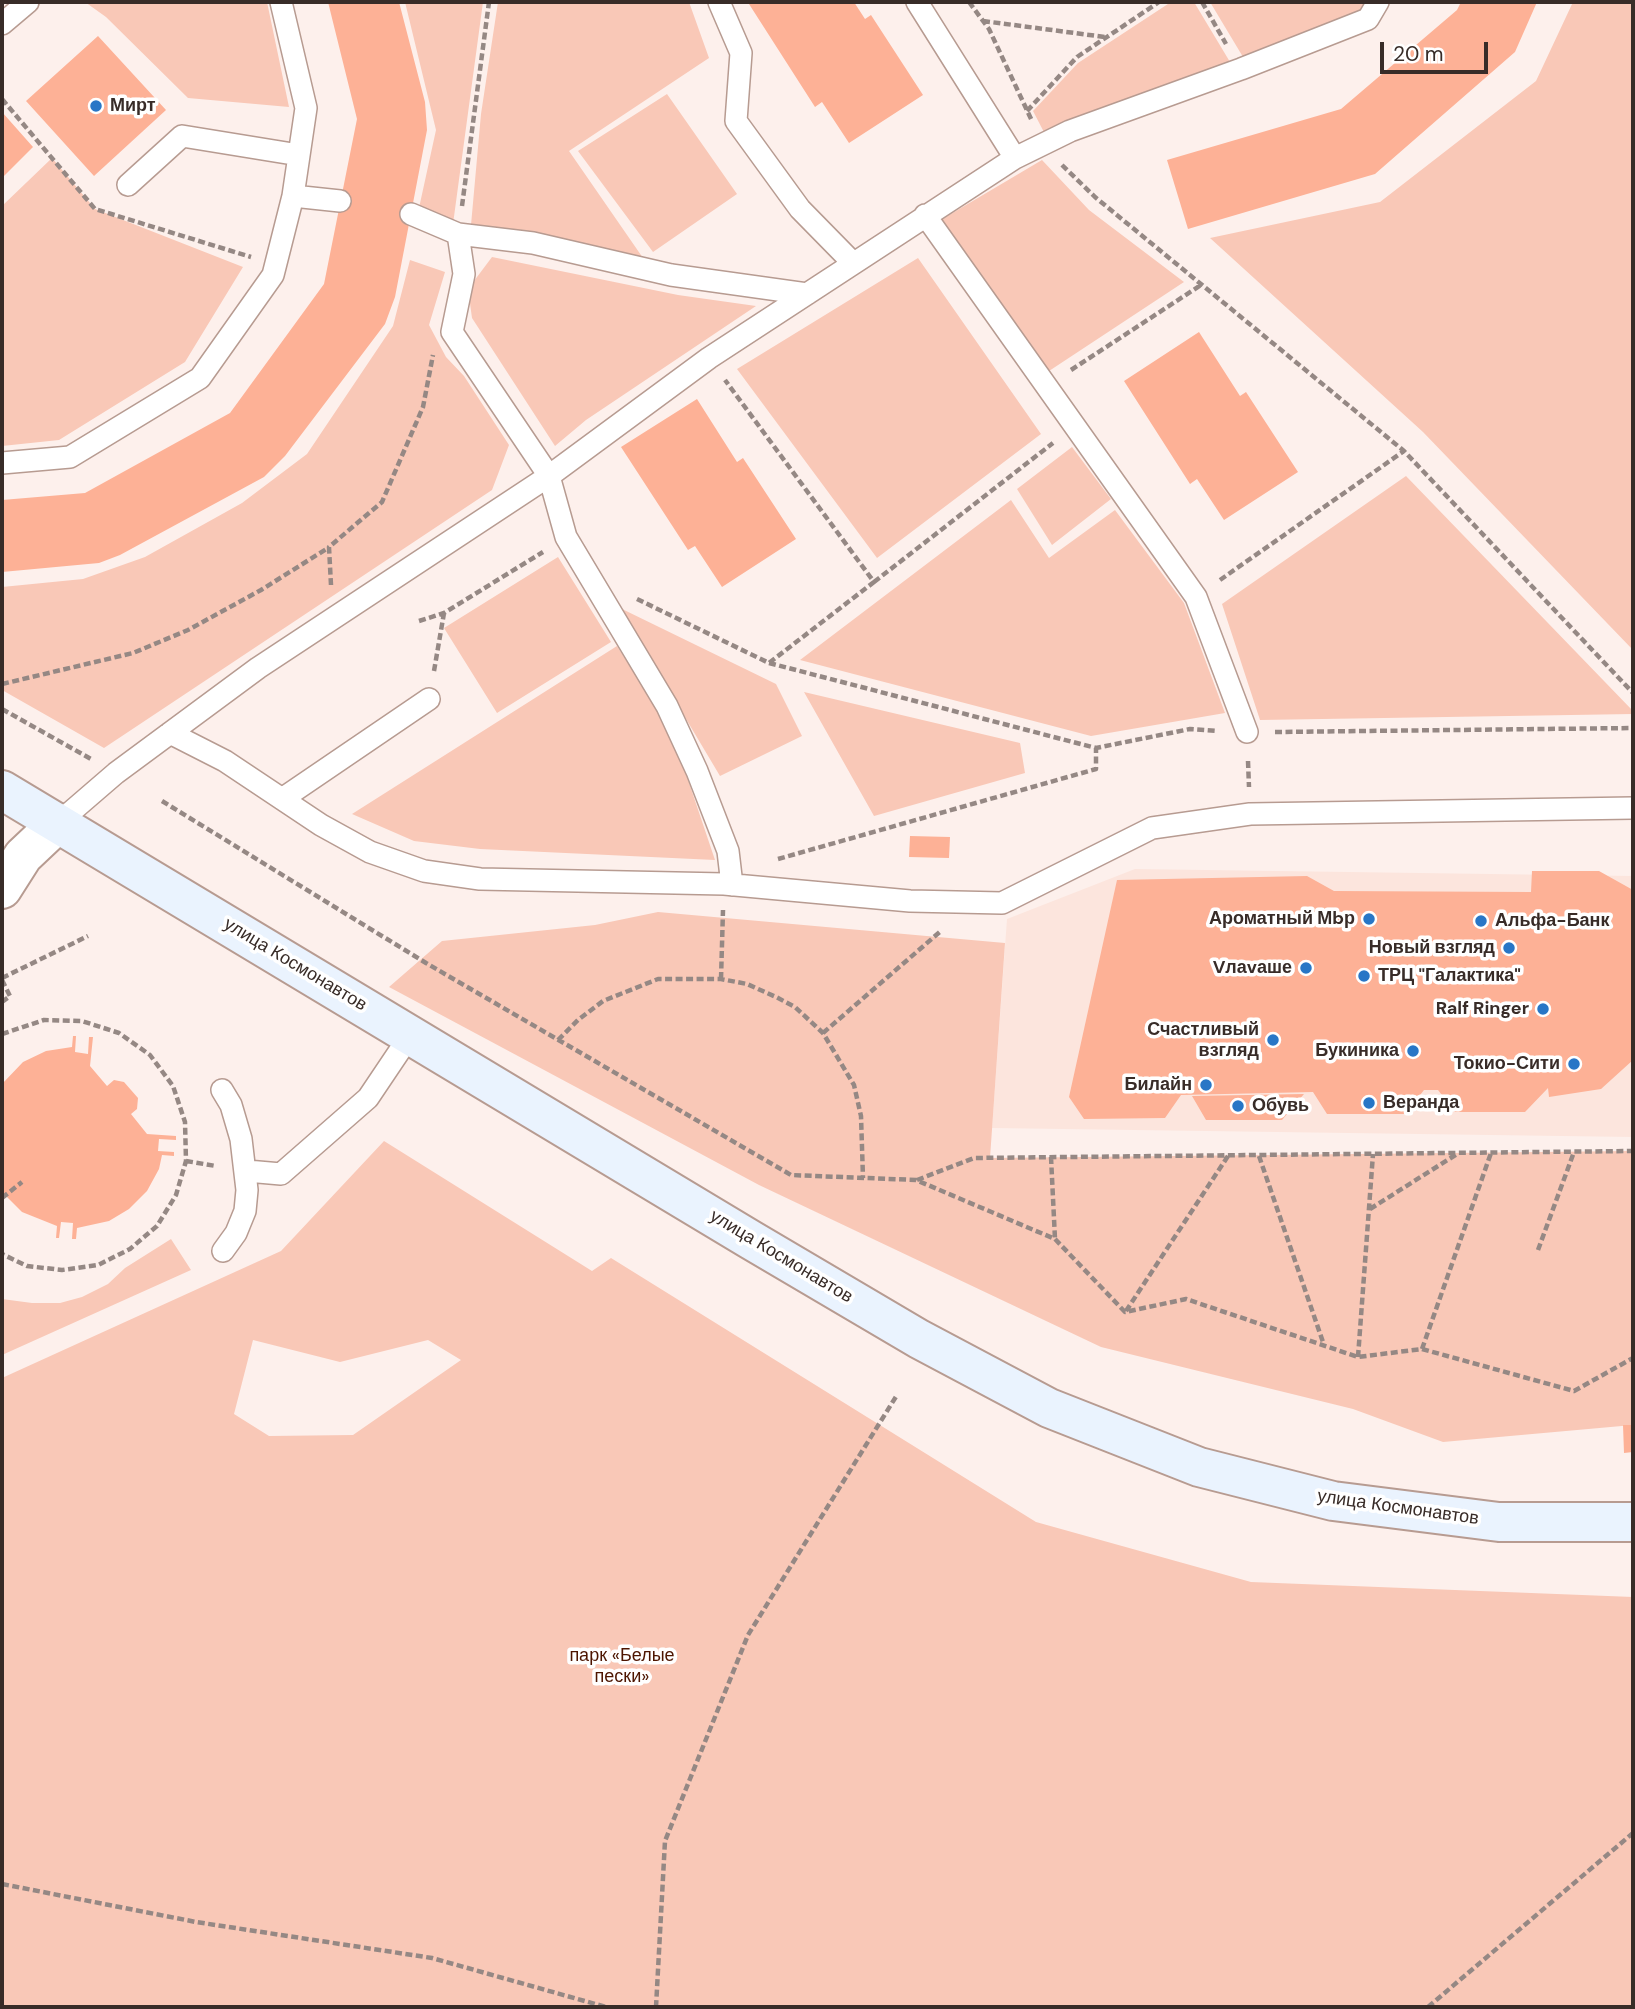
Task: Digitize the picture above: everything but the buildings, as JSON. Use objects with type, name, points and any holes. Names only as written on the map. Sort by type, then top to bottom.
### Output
[{"type":"street","name":"улица Космонавтов","points":[[2,790],[907,1332],[1062,1413],[1199,1467],[1333,1501],[1499,1522],[1633,1522]]},
{"type":"street","points":[[2,889],[23,856],[58,823]]},
{"type":"lane","points":[[2,24],[28,2]]},
{"type":"lane","points":[[2,463],[70,457],[200,378],[273,275],[293,196],[306,108],[281,2]]},
{"type":"lane","points":[[719,2],[741,53],[736,121],[800,209],[853,263]]},
{"type":"lane","points":[[917,2],[1015,158]]},
{"type":"lane","points":[[58,823],[116,773],[333,616],[548,476],[709,358],[1015,158],[1070,131],[1241,69],[1368,19],[1378,2]]},
{"type":"lane","points":[[128,185],[182,136],[299,155]]},
{"type":"lane","points":[[293,196],[340,201]]},
{"type":"lane","points":[[411,214],[458,234],[533,243],[671,275],[807,294]]},
{"type":"lane","points":[[925,215],[1196,597],[1247,741]]},
{"type":"lane","points":[[458,234],[464,274],[452,332],[548,476],[566,537],[667,706],[697,771],[724,840],[731,879]]},
{"type":"lane","points":[[282,799],[429,699]]},
{"type":"lane","points":[[170,733],[225,761],[370,852],[424,871],[480,879],[731,879],[910,901],[1002,903],[1152,828],[1250,814],[1633,808]]},
{"type":"lane","points":[[247,1171],[281,1174],[368,1098],[411,1034]]},
{"type":"lane","points":[[222,1090],[231,1105],[247,1171],[245,1211],[236,1233],[223,1251]]},
{"type":"path","points":[[458,234],[489,2]]},
{"type":"path","points":[[969,2],[982,21],[1043,146],[1095,197],[1404,451],[1633,693]]},
{"type":"path","points":[[1027,111],[1077,57],[1159,2]]},
{"type":"path","points":[[1202,2],[1241,69]]},
{"type":"path","points":[[982,21],[1106,37]]},
{"type":"path","points":[[1046,386],[1201,285]]},
{"type":"path","points":[[2,684],[133,653],[188,630],[261,590],[329,547],[382,502],[423,407],[434,354]]},
{"type":"path","points":[[709,358],[874,582]]},
{"type":"path","points":[[769,663],[1075,426]]},
{"type":"path","points":[[1196,597],[1404,451]]},
{"type":"path","points":[[419,621],[444,612],[566,537]]},
{"type":"path","points":[[329,547],[333,616]]},
{"type":"path","points":[[589,576],[769,663],[1096,748],[1190,729],[1247,741],[1633,728]]},
{"type":"path","points":[[429,699],[444,612]]},
{"type":"path","points":[[2,709],[95,762]]},
{"type":"path","points":[[1247,741],[1250,814]]},
{"type":"path","points":[[731,879],[1096,769],[1096,748]]},
{"type":"path","points":[[162,801],[558,1040],[790,1175],[916,1180],[1055,1239],[1125,1312]]},
{"type":"path","points":[[721,979],[723,918]]},
{"type":"path","points":[[823,1033],[951,922]]},
{"type":"path","points":[[2,1002],[10,996],[2,979],[88,936]]},
{"type":"path","points":[[558,1040],[603,1001],[658,979],[721,979],[747,984],[795,1007],[823,1033],[853,1085],[860,1116],[863,1178]]},
{"type":"path","points":[[2,1034],[44,1020],[82,1021],[119,1033],[150,1055],[173,1086],[185,1122],[186,1161],[176,1195],[157,1226],[130,1249],[98,1265],[62,1270],[27,1266],[2,1254]]},
{"type":"path","points":[[1538,1250],[1574,1152]]},
{"type":"path","points":[[916,1180],[974,1158],[1633,1152]]},
{"type":"path","points":[[1369,1210],[1459,1153]]},
{"type":"path","points":[[1422,1349],[1491,1153]]},
{"type":"path","points":[[1358,1357],[1373,1154]]},
{"type":"path","points":[[1125,1312],[1228,1156]]},
{"type":"path","points":[[1259,1156],[1324,1345]]},
{"type":"path","points":[[1051,1157],[1055,1239]]},
{"type":"path","points":[[2,1198],[22,1182]]},
{"type":"path","points":[[1125,1312],[1186,1299],[1358,1357],[1422,1349],[1574,1391],[1633,1358]]},
{"type":"path","points":[[656,2007],[665,1841],[748,1635],[897,1395]]},
{"type":"path","points":[[1427,2007],[1633,1833]]},
{"type":"path","points":[[2,1884],[196,1922],[432,1958],[607,2007]]},
{"type":"shaded area","name":"ТРЦ \"Галактика\"","points":[[1135,869],[1633,876],[1633,1137],[992,1128],[1007,919]]},
{"type":"green space","points":[[85,2],[267,2],[289,107],[188,98],[106,17]]},
{"type":"green space","points":[[405,2],[483,2],[453,224],[419,208],[436,130]]},
{"type":"green space","points":[[498,2],[689,2],[709,58],[569,151],[643,258],[539,234],[471,225],[481,114]]},
{"type":"green space","points":[[1171,2],[1194,2],[1233,67],[1047,138],[1033,111],[1078,63]]},
{"type":"green space","points":[[1210,2],[1372,2],[1364,14],[1246,62]]},
{"type":"green space","points":[[1573,2],[1633,2],[1633,650],[1423,432],[1210,238],[1380,202],[1536,81]]},
{"type":"green space","points":[[667,94],[737,194],[653,252],[578,151]]},
{"type":"green space","points":[[52,158],[95,209],[243,267],[185,362],[59,440],[2,446],[2,206]]},
{"type":"green space","points":[[1042,160],[1089,210],[1184,282],[1046,373],[939,221]]},
{"type":"green space","points":[[492,257],[678,295],[756,306],[586,420],[555,446],[472,318],[468,289]]},
{"type":"green space","points":[[918,258],[1041,434],[877,558],[737,369]]},
{"type":"green space","points":[[410,260],[445,272],[429,325],[446,357],[464,376],[509,445],[492,490],[104,748],[2,690],[2,587],[83,579],[145,557],[242,503],[307,454],[393,326]]},
{"type":"green space","points":[[1072,447],[1111,499],[1052,545],[1017,489]]},
{"type":"green space","points":[[1406,476],[1633,714],[1260,720],[1222,604]]},
{"type":"green space","points":[[1011,500],[1049,558],[1115,510],[1184,603],[1225,713],[1091,736],[800,660]]},
{"type":"green space","points":[[558,557],[611,642],[497,713],[444,628]]},
{"type":"green space","points":[[620,608],[776,684],[802,736],[720,776]]},
{"type":"green space","points":[[617,646],[653,703],[682,762],[715,860],[480,849],[414,841],[352,814]]},
{"type":"green space","points":[[804,692],[1020,743],[1025,773],[874,816]]},
{"type":"green space","points":[[658,912],[1005,943],[990,1158],[1633,1151],[1633,1425],[1443,1442],[1353,1409],[1101,1347],[759,1185],[389,987],[442,941],[595,925]]},
{"type":"green space","name":"парк «Белые пески»","points":[[384,1141],[592,1271],[611,1258],[1036,1522],[1251,1582],[1633,1597],[1633,2007],[2,2007],[2,1378],[281,1251]],"holes":[[[253,1340],[340,1362],[428,1340],[461,1360],[353,1435],[269,1436],[234,1414]]]},
{"type":"green space","points":[[171,1239],[191,1270],[2,1355],[2,1299],[60,1303],[82,1297],[108,1284],[125,1268]]},
{"type":"place","name":"Мирт","points":[[96,106]]},
{"type":"place","name":"Ароматный Мbр","points":[[1369,919]]},
{"type":"place","name":"Альфа-Банк","points":[[1481,921]]},
{"type":"place","name":"Новый взгляд","points":[[1509,948]]},
{"type":"place","name":"Vлаvаше","points":[[1306,968]]},
{"type":"place","name":"ТРЦ \"Галактика\"","points":[[1364,976]]},
{"type":"place","name":"Ralf Ringer","points":[[1543,1009]]},
{"type":"place","name":"Счастливый взгляд","points":[[1273,1040]]},
{"type":"place","name":"Букиника","points":[[1413,1051]]},
{"type":"place","name":"Токио-Сити","points":[[1574,1064]]},
{"type":"place","name":"Билайн","points":[[1206,1085]]},
{"type":"place","name":"Веранда","points":[[1369,1103]]},
{"type":"place","name":"Обувь","points":[[1238,1106]]}]
